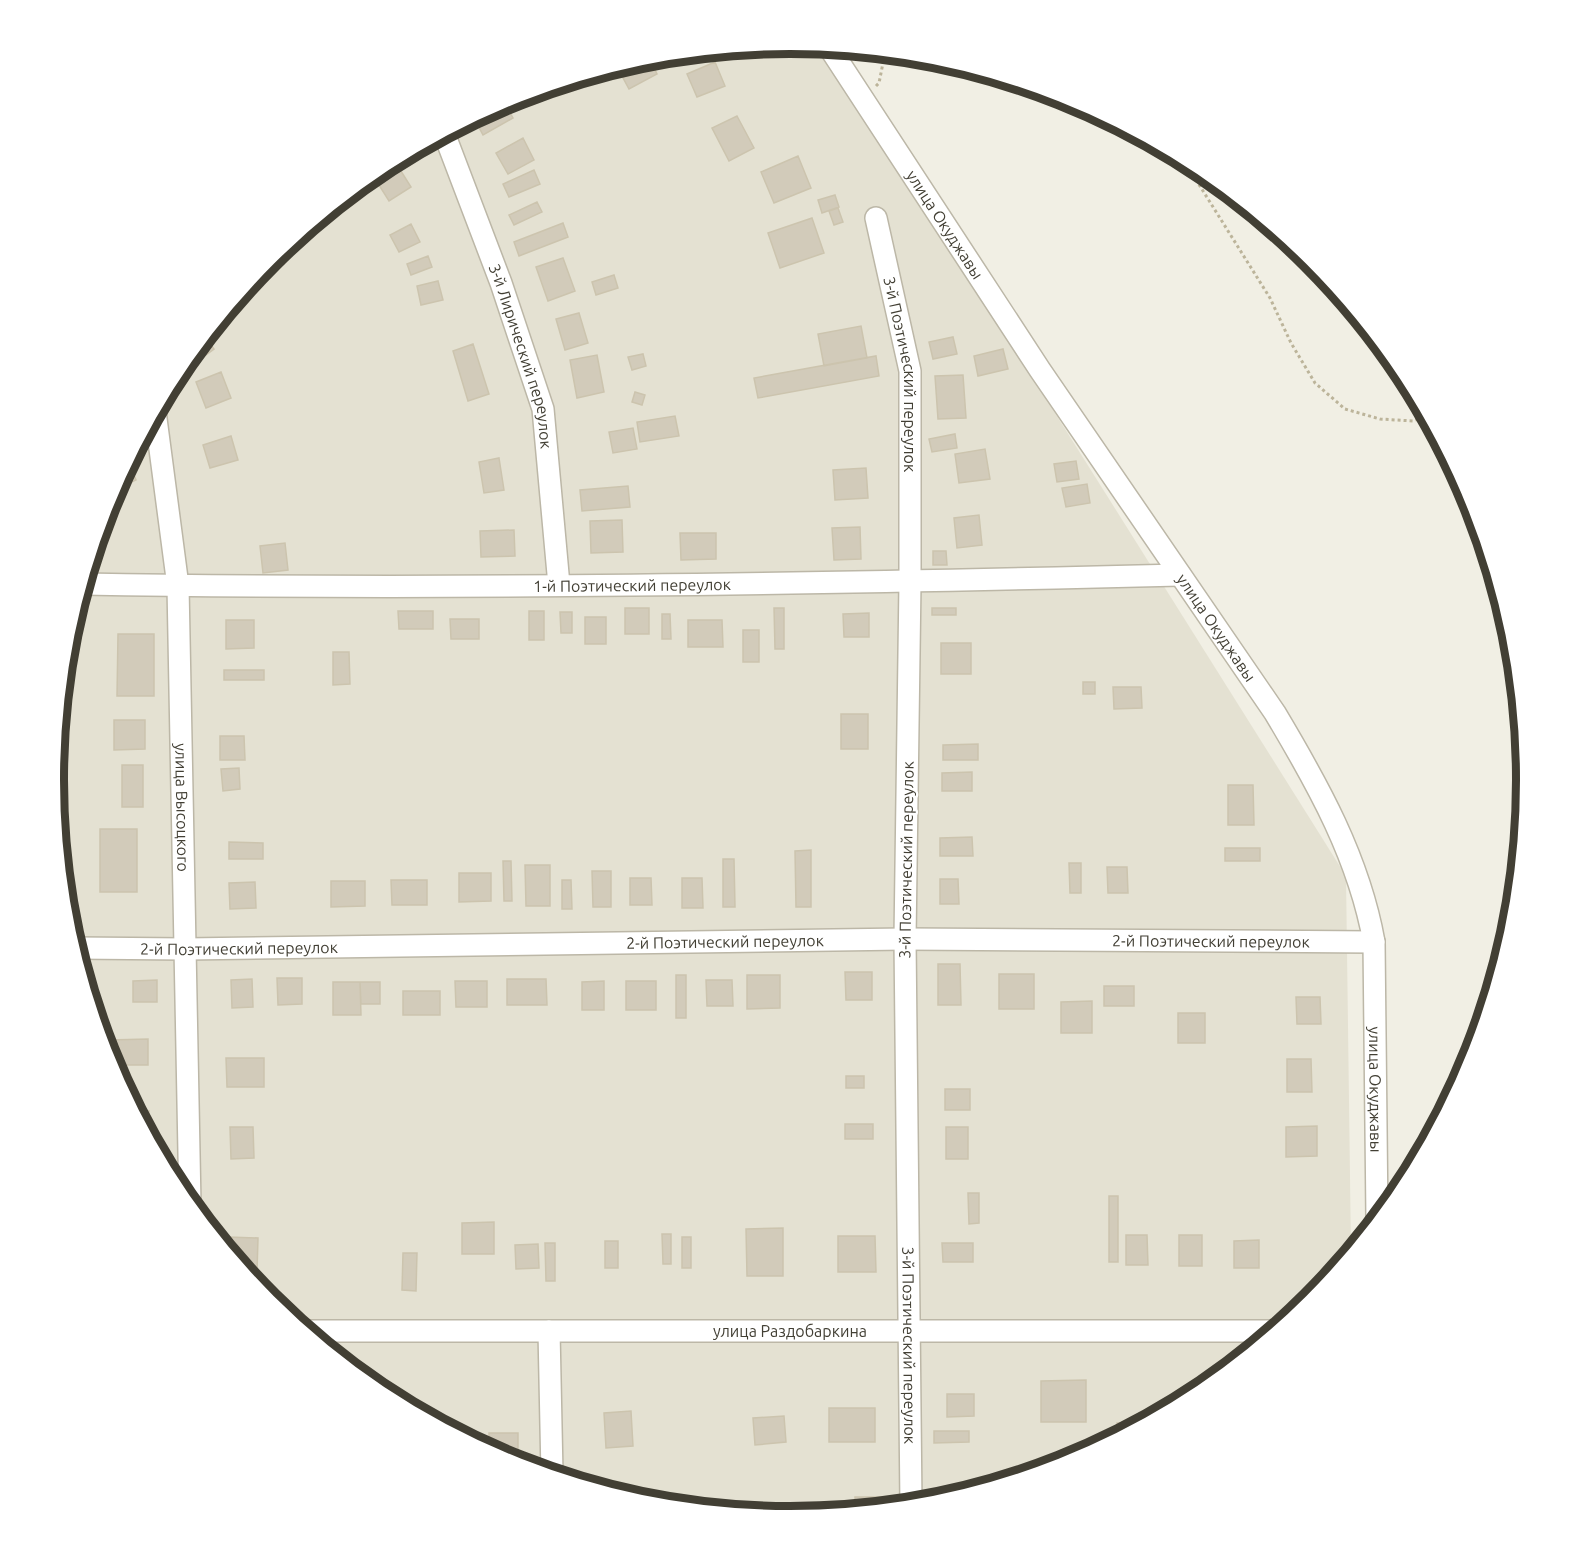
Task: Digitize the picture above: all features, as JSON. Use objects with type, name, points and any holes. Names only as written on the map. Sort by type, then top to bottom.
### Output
[{"type":"street","points":[[835,56],[863,100]]},
{"type":"street","name":"улица Окуджавы","points":[[863,100],[1040,370],[1275,713],[1309,770],[1337,824],[1357,874],[1374,942],[1377,1206]]},
{"type":"street","name":"3-й Лирический переулок","points":[[447,140],[501,283],[543,408],[559,585]]},
{"type":"street","name":"3-й Поэтический переулок","points":[[876,218],[910,371],[910,582],[905,939],[911,1495]]},
{"type":"street","name":"улица Высоцкого","points":[[157,425],[178,586],[190,1188]]},
{"type":"street","name":"1-й Поэтический переулок","points":[[90,584],[559,585],[910,582],[1180,575]]},
{"type":"street","name":"2-й Поэтический переулок","points":[[83,948],[186,949],[905,939],[1374,942]]},
{"type":"street","points":[[549,1331],[552,1465]]},
{"type":"street","name":"улица Раздобаркина","points":[[318,1332],[1262,1331]]},
{"type":"path","points":[[863,100],[879,83],[884,60]]},
{"type":"path","points":[[1194,177],[1269,298],[1291,343],[1315,383],[1345,409],[1380,419],[1413,421],[1419,419]]},
{"type":"shaded area","points":[[790,54],[830,56],[1346,876],[1351,1239],[1303,1293],[1268,1326],[1193,1384],[1111,1431],[1067,1451],[977,1481],[884,1500],[790,1506],[695,1500],[648,1492],[602,1481],[512,1451],[426,1409],[386,1384],[311,1326],[276,1293],[244,1259],[186,1183],[138,1101],[119,1058],[88,968],[77,922],[65,827],[64,780],[65,733],[77,638],[88,592],[119,502],[138,459],[161,417],[186,377],[244,301],[311,234],[348,204],[386,176],[468,129],[512,109],[556,93],[648,68],[695,60]]},
{"type":"building","points":[[715,62],[725,86],[697,97],[687,74]]},
{"type":"building","points":[[654,67],[657,74],[629,89],[622,76]]},
{"type":"building","points":[[509,110],[513,118],[483,135],[478,125]]},
{"type":"building","points":[[737,116],[754,148],[729,161],[712,128]]},
{"type":"building","points":[[523,138],[534,160],[508,174],[496,153]]},
{"type":"building","points":[[798,156],[811,188],[774,203],[761,172]]},
{"type":"building","points":[[399,168],[411,187],[389,201],[377,182]]},
{"type":"building","points":[[534,170],[540,184],[509,197],[503,184]]},
{"type":"building","points":[[835,195],[839,207],[822,213],[818,200]]},
{"type":"building","points":[[537,202],[542,212],[514,225],[509,215]]},
{"type":"building","points":[[838,208],[843,222],[834,225],[829,211]]},
{"type":"building","points":[[812,218],[824,253],[780,268],[768,233]]},
{"type":"building","points":[[563,223],[568,237],[519,256],[514,242]]},
{"type":"building","points":[[411,224],[420,242],[399,252],[390,235]]},
{"type":"building","points":[[428,256],[432,267],[411,275],[407,264]]},
{"type":"building","points":[[563,258],[575,291],[548,301],[536,267]]},
{"type":"building","points":[[614,275],[618,288],[596,295],[592,282]]},
{"type":"building","points":[[438,281],[443,300],[421,305],[417,286]]},
{"type":"building","points":[[579,313],[588,343],[565,350],[556,319]]},
{"type":"building","points":[[861,326],[867,358],[824,366],[818,334]]},
{"type":"building","points":[[953,337],[957,354],[933,359],[929,342]]},
{"type":"building","points":[[210,344],[214,349],[197,361]]},
{"type":"building","points":[[473,344],[489,394],[468,401],[453,351]]},
{"type":"building","points":[[1003,349],[1008,369],[978,376],[974,356]]},
{"type":"building","points":[[643,354],[646,366],[632,370],[628,357]]},
{"type":"building","points":[[597,355],[604,392],[577,398],[570,360]]},
{"type":"building","points":[[876,356],[879,376],[758,398],[754,378]]},
{"type":"building","points":[[221,372],[231,398],[206,408],[196,382]]},
{"type":"building","points":[[963,375],[966,418],[938,419],[935,376]]},
{"type":"building","points":[[635,392],[645,395],[642,405],[632,402]]},
{"type":"building","points":[[675,416],[679,436],[640,442],[637,422]]},
{"type":"building","points":[[633,428],[637,449],[613,453],[609,432]]},
{"type":"building","points":[[955,434],[957,448],[932,452],[929,439]]},
{"type":"building","points":[[231,436],[238,460],[210,468],[203,445]]},
{"type":"building","points":[[985,449],[990,479],[959,483],[955,454]]},
{"type":"building","points":[[499,458],[504,490],[484,493],[479,462]]},
{"type":"building","points":[[1076,461],[1079,479],[1057,482],[1054,464]]},
{"type":"building","points":[[866,468],[868,498],[835,500],[833,470]]},
{"type":"building","points":[[132,472],[136,480],[127,484]]},
{"type":"building","points":[[1087,484],[1090,503],[1066,507],[1062,488]]},
{"type":"building","points":[[628,486],[630,507],[582,511],[580,490]]},
{"type":"building","points":[[979,515],[982,545],[957,548],[954,518]]},
{"type":"building","points":[[622,520],[623,552],[591,553],[590,521]]},
{"type":"building","points":[[860,527],[861,559],[834,560],[832,528]]},
{"type":"building","points":[[514,530],[515,556],[481,557],[480,531]]},
{"type":"building","points":[[680,533],[716,533],[716,559],[681,560]]},
{"type":"building","points":[[285,543],[288,570],[263,573],[260,546]]},
{"type":"building","points":[[933,551],[946,551],[947,565],[933,565]]},
{"type":"building","points":[[625,608],[649,608],[649,634],[625,634]]},
{"type":"building","points":[[774,608],[784,608],[784,649],[775,649]]},
{"type":"building","points":[[932,608],[956,608],[956,615],[932,615]]},
{"type":"building","points":[[398,611],[433,611],[433,629],[399,629]]},
{"type":"building","points":[[529,611],[544,611],[544,640],[529,640]]},
{"type":"building","points":[[560,612],[572,612],[572,633],[561,633]]},
{"type":"building","points":[[869,613],[869,637],[844,637],[843,614]]},
{"type":"building","points":[[662,614],[670,614],[671,639],[662,639]]},
{"type":"building","points":[[585,617],[606,617],[606,644],[585,644]]},
{"type":"building","points":[[450,619],[479,619],[479,639],[451,639]]},
{"type":"building","points":[[226,620],[254,620],[254,648],[226,649]]},
{"type":"building","points":[[688,620],[722,620],[723,647],[688,647]]},
{"type":"building","points":[[743,630],[759,630],[759,662],[743,662]]},
{"type":"building","points":[[118,634],[154,634],[154,696],[117,696]]},
{"type":"building","points":[[941,643],[971,643],[971,674],[941,674]]},
{"type":"building","points":[[333,652],[349,652],[350,684],[333,685]]},
{"type":"building","points":[[224,670],[264,670],[264,680],[224,680]]},
{"type":"building","points":[[1083,682],[1095,682],[1095,694],[1083,694]]},
{"type":"building","points":[[1113,687],[1141,687],[1142,708],[1114,709]]},
{"type":"building","points":[[841,714],[868,714],[868,749],[841,749]]},
{"type":"building","points":[[114,720],[145,720],[145,749],[114,750]]},
{"type":"building","points":[[220,736],[244,736],[245,760],[220,760]]},
{"type":"building","points":[[978,744],[978,760],[943,760],[943,745]]},
{"type":"building","points":[[122,765],[143,765],[143,807],[122,807]]},
{"type":"building","points":[[239,768],[240,789],[223,791],[221,769]]},
{"type":"building","points":[[972,772],[972,791],[942,791],[942,773]]},
{"type":"building","points":[[1228,785],[1253,785],[1254,825],[1228,825]]},
{"type":"building","points":[[100,829],[137,829],[137,892],[100,892]]},
{"type":"building","points":[[972,837],[973,856],[940,856],[940,838]]},
{"type":"building","points":[[229,842],[263,843],[263,859],[229,859]]},
{"type":"building","points":[[1225,848],[1260,848],[1260,861],[1225,861]]},
{"type":"building","points":[[811,850],[811,907],[796,907],[795,851]]},
{"type":"building","points":[[723,859],[734,859],[735,907],[723,907]]},
{"type":"building","points":[[503,861],[511,861],[512,901],[504,901]]},
{"type":"building","points":[[1069,863],[1081,863],[1081,893],[1070,893]]},
{"type":"building","points":[[525,865],[550,865],[550,906],[526,906]]},
{"type":"building","points":[[1107,867],[1127,867],[1128,893],[1108,893]]},
{"type":"building","points":[[592,871],[611,871],[611,907],[593,907]]},
{"type":"building","points":[[459,873],[491,873],[491,901],[459,902]]},
{"type":"building","points":[[630,878],[651,878],[652,905],[630,905]]},
{"type":"building","points":[[682,878],[702,878],[703,908],[682,908]]},
{"type":"building","points":[[940,879],[958,879],[959,904],[940,904]]},
{"type":"building","points":[[391,880],[427,880],[427,905],[392,905]]},
{"type":"building","points":[[562,880],[571,880],[572,909],[562,909]]},
{"type":"building","points":[[331,881],[365,881],[365,906],[331,907]]},
{"type":"building","points":[[255,882],[256,908],[230,909],[229,883]]},
{"type":"building","points":[[938,964],[960,964],[961,1005],[938,1005]]},
{"type":"building","points":[[845,972],[872,972],[872,1000],[846,1000]]},
{"type":"building","points":[[999,974],[1034,974],[1034,1009],[999,1009]]},
{"type":"building","points":[[676,975],[686,975],[686,1018],[676,1018]]},
{"type":"building","points":[[747,975],[780,975],[780,1008],[747,1009]]},
{"type":"building","points":[[277,978],[302,978],[302,1004],[278,1005]]},
{"type":"building","points":[[252,979],[253,1007],[232,1008],[231,980]]},
{"type":"building","points":[[507,979],[546,979],[547,1005],[507,1005]]},
{"type":"building","points":[[157,980],[157,1002],[133,1002],[133,981]]},
{"type":"building","points":[[706,980],[732,980],[733,1006],[707,1006]]},
{"type":"building","points":[[455,981],[487,981],[487,1007],[456,1007]]},
{"type":"building","points":[[604,981],[604,1010],[582,1010],[582,982]]},
{"type":"building","points":[[626,981],[656,981],[656,1010],[626,1010]]},
{"type":"building","points":[[333,982],[360,982],[361,1015],[333,1015]]},
{"type":"building","points":[[360,982],[380,982],[380,1004],[361,1004]]},
{"type":"building","points":[[1104,986],[1134,986],[1134,1006],[1104,1006]]},
{"type":"building","points":[[403,991],[440,991],[440,1015],[403,1015]]},
{"type":"building","points":[[1296,997],[1320,997],[1321,1024],[1297,1024]]},
{"type":"building","points":[[1092,1001],[1092,1033],[1061,1033],[1061,1002]]},
{"type":"building","points":[[1178,1013],[1205,1013],[1205,1043],[1178,1043]]},
{"type":"building","points":[[148,1039],[148,1065],[122,1065],[112,1040]]},
{"type":"building","points":[[226,1058],[264,1058],[264,1087],[227,1087]]},
{"type":"building","points":[[1287,1059],[1311,1059],[1312,1092],[1287,1092]]},
{"type":"building","points":[[846,1076],[864,1076],[864,1088],[846,1088]]},
{"type":"building","points":[[945,1089],[970,1089],[970,1110],[945,1110]]},
{"type":"building","points":[[143,1111],[149,1111],[148,1119]]},
{"type":"building","points":[[845,1124],[873,1124],[873,1139],[845,1139]]},
{"type":"building","points":[[1317,1126],[1317,1156],[1286,1157],[1286,1127]]},
{"type":"building","points":[[230,1127],[253,1127],[254,1158],[231,1159]]},
{"type":"building","points":[[946,1127],[968,1127],[968,1159],[946,1159]]},
{"type":"building","points":[[968,1193],[979,1193],[979,1223],[969,1224]]},
{"type":"building","points":[[1109,1196],[1118,1196],[1118,1262],[1109,1262]]},
{"type":"building","points":[[494,1222],[494,1254],[462,1254],[462,1223]]},
{"type":"building","points":[[783,1228],[783,1276],[747,1276],[746,1229]]},
{"type":"building","points":[[662,1234],[671,1234],[671,1264],[663,1264]]},
{"type":"building","points":[[1126,1235],[1147,1235],[1148,1265],[1126,1265]]},
{"type":"building","points":[[1179,1235],[1202,1235],[1202,1266],[1179,1266]]},
{"type":"building","points":[[838,1236],[875,1236],[876,1272],[838,1272]]},
{"type":"building","points":[[228,1237],[258,1238],[257,1272],[244,1259]]},
{"type":"building","points":[[682,1237],[691,1237],[691,1268],[682,1268]]},
{"type":"building","points":[[1259,1240],[1259,1268],[1234,1268],[1234,1241]]},
{"type":"building","points":[[605,1241],[618,1241],[618,1268],[605,1268]]},
{"type":"building","points":[[545,1243],[555,1243],[555,1281],[546,1281]]},
{"type":"building","points":[[942,1243],[973,1243],[973,1262],[943,1262]]},
{"type":"building","points":[[538,1244],[539,1268],[516,1269],[515,1245]]},
{"type":"building","points":[[403,1253],[417,1253],[416,1291],[402,1290]]},
{"type":"building","points":[[1086,1380],[1086,1422],[1041,1422],[1041,1381]]},
{"type":"building","points":[[947,1394],[974,1394],[974,1416],[947,1417]]},
{"type":"building","points":[[829,1408],[875,1408],[875,1442],[829,1442]]},
{"type":"building","points":[[631,1411],[633,1446],[606,1448],[604,1413]]},
{"type":"building","points":[[784,1416],[786,1442],[755,1445],[753,1418]]},
{"type":"building","points":[[1117,1423],[1127,1423],[1117,1428]]},
{"type":"building","points":[[934,1431],[969,1431],[969,1442],[934,1443]]},
{"type":"building","points":[[489,1433],[518,1433],[518,1453],[512,1451],[489,1441]]},
{"type":"building","points":[[855,1497],[883,1497],[883,1500],[855,1502]]}]
